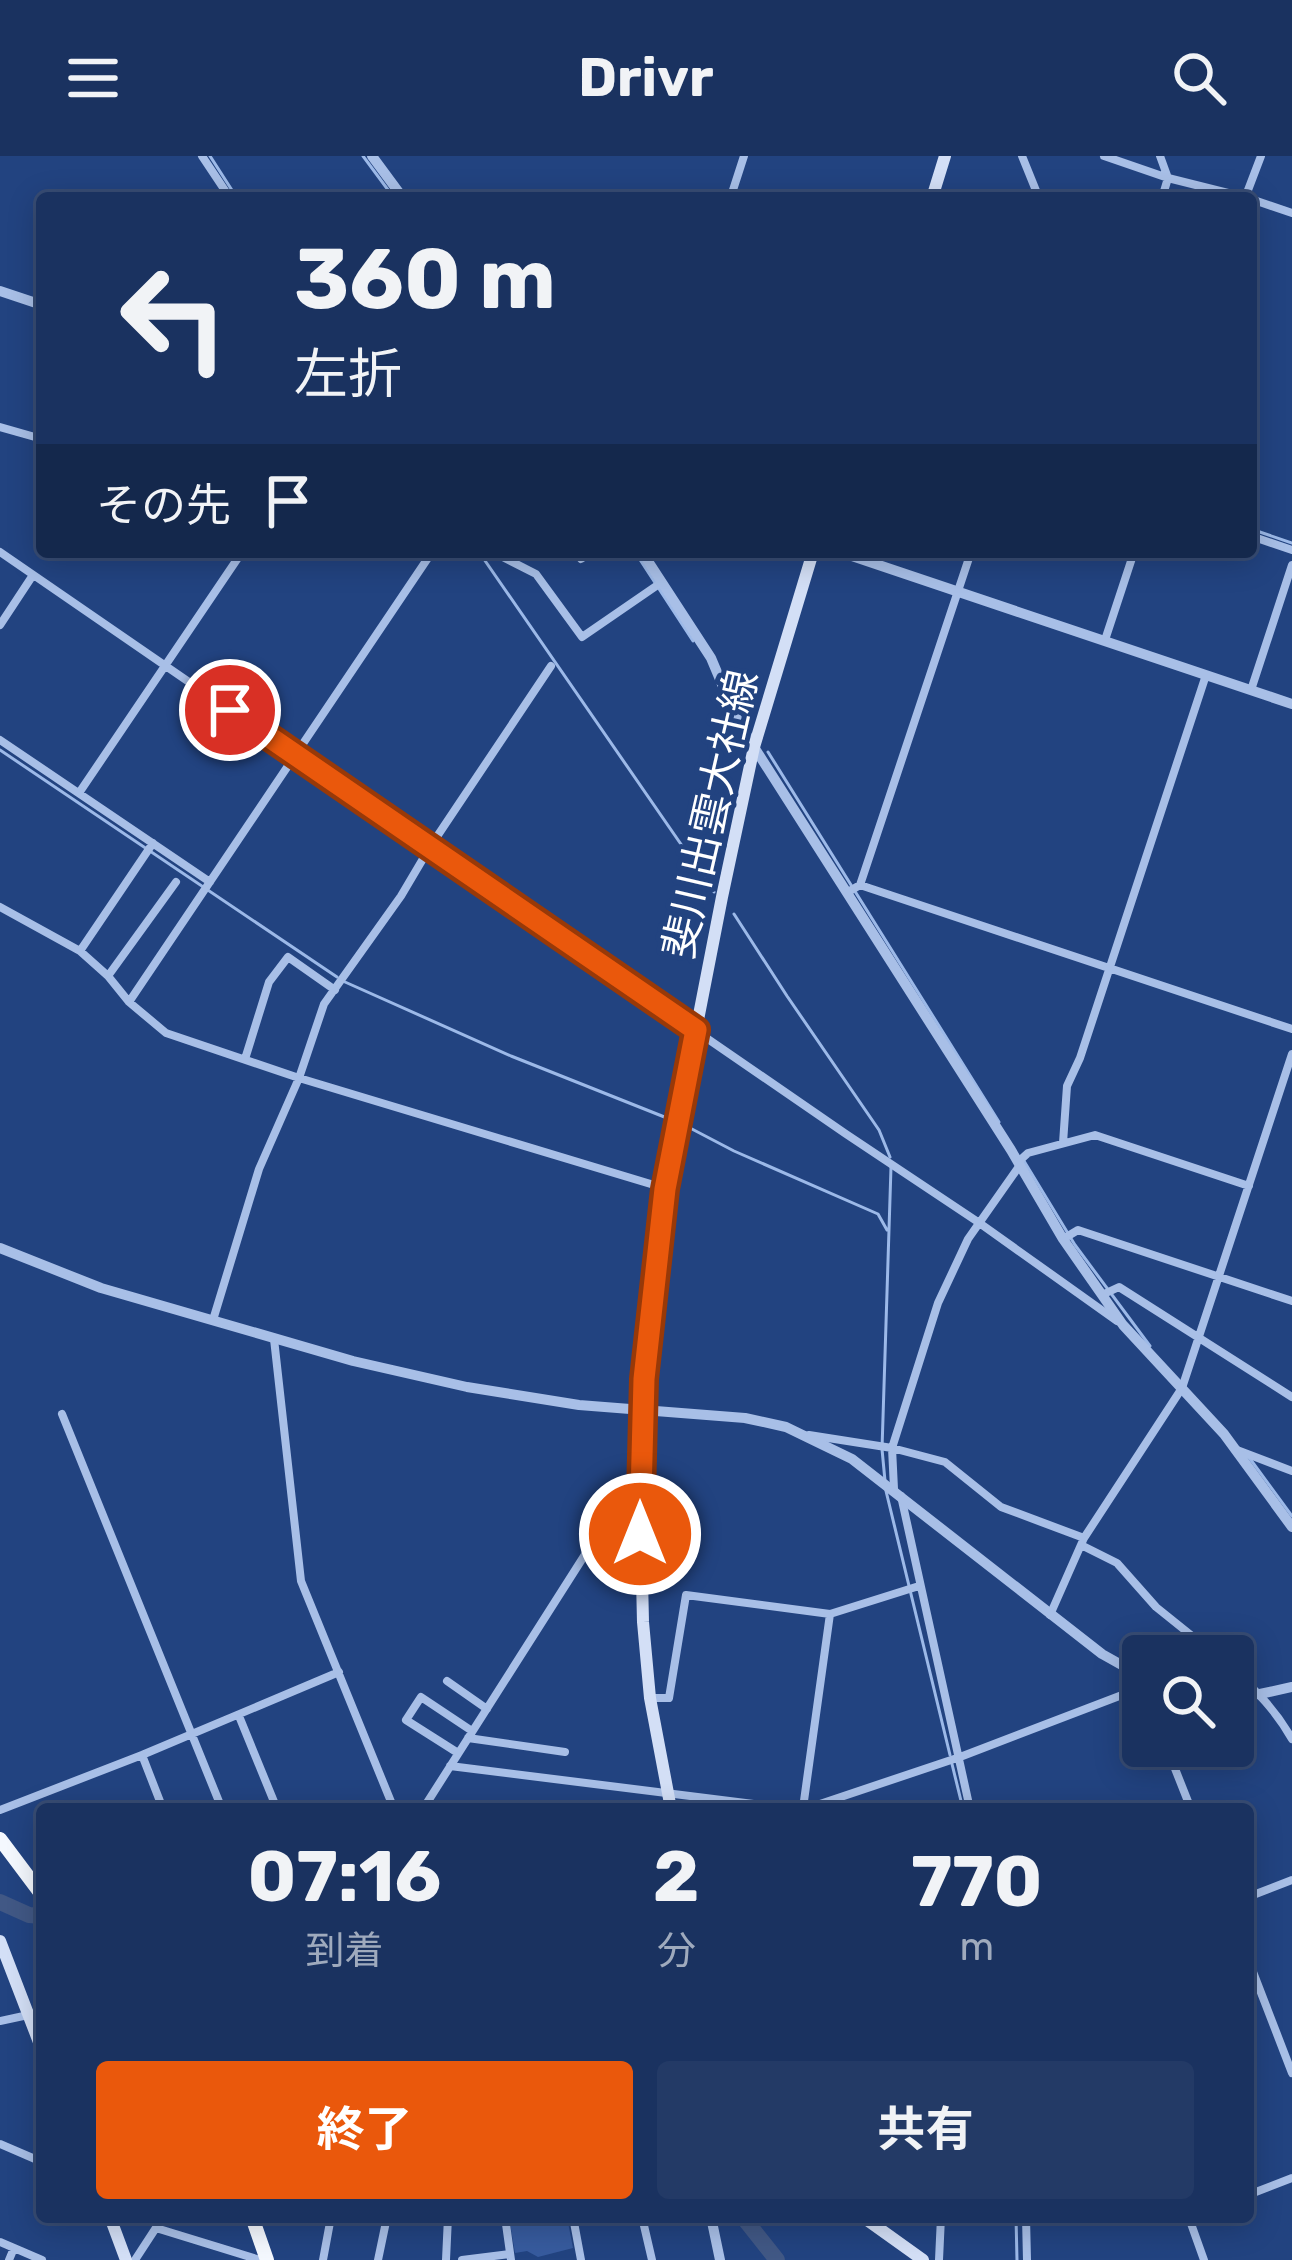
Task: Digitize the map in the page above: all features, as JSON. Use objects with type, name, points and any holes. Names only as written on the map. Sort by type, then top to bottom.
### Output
[{"type":"highway","points":[[0,1839],[36,1886]]},
{"type":"highway","points":[[254,2223],[263,2260]]},
{"type":"main road","points":[[934,192],[945,156]]},
{"type":"main road","name":"斐川出雲大社線","points":[[669,1802],[650,1698],[640,1490],[642,1411],[665,1189],[754,747],[811,558]]},
{"type":"main road","points":[[0,1941],[34,2013]]},
{"type":"main road","points":[[113,2223],[131,2260]]},
{"type":"main road","points":[[871,2223],[922,2260]]},
{"type":"street","points":[[202,156],[226,192]]},
{"type":"street","points":[[372,156],[399,192]]},
{"type":"street","points":[[734,190],[745,156]]},
{"type":"street","points":[[1022,156],[1037,192]]},
{"type":"street","points":[[1104,156],[1223,192]]},
{"type":"street","points":[[1160,156],[1168,178],[1164,192]]},
{"type":"street","points":[[1249,192],[1261,156]]},
{"type":"street","points":[[1257,201],[1292,213]]},
{"type":"street","points":[[0,291],[36,303]]},
{"type":"street","points":[[0,427],[36,437]]},
{"type":"street","points":[[1257,538],[1292,550]]},
{"type":"street","points":[[0,552],[1124,1325]]},
{"type":"street","points":[[79,793],[238,558]]},
{"type":"street","points":[[129,1002],[428,558]]},
{"type":"street","points":[[505,558],[536,574],[582,637],[662,582]]},
{"type":"street","points":[[646,558],[711,658],[754,747],[1063,1239],[1124,1325],[1236,1450],[1292,1527]]},
{"type":"street","points":[[858,558],[1292,704]]},
{"type":"street","points":[[848,892],[860,885],[968,558]]},
{"type":"street","points":[[1105,640],[1132,558]]},
{"type":"street","points":[[1251,690],[1292,566]]},
{"type":"street","points":[[0,625],[33,575]]},
{"type":"street","points":[[213,1321],[259,1169],[299,1078],[324,1004],[551,666]]},
{"type":"street","points":[[1063,1144],[1066,1086],[1080,1058],[1206,676]]},
{"type":"street","points":[[0,740],[210,882]]},
{"type":"street","points":[[80,951],[153,843]]},
{"type":"street","points":[[108,976],[176,882]]},
{"type":"street","points":[[860,885],[1292,1029]]},
{"type":"street","points":[[0,907],[80,951],[166,1033],[665,1189]]},
{"type":"street","points":[[245,1059],[269,982],[288,957],[335,990]]},
{"type":"street","points":[[1050,1615],[1082,1541],[1182,1388],[1292,1054]]},
{"type":"street","points":[[969,1803],[897,1492],[892,1448],[938,1303],[978,1222],[1028,1153],[1095,1135],[1250,1186]]},
{"type":"street","points":[[1063,1239],[1078,1230],[1292,1301]]},
{"type":"street","points":[[0,1248],[101,1288],[274,1339],[467,1387],[580,1405],[745,1418],[786,1427],[853,1459],[1050,1615],[1122,1665]]},
{"type":"street","points":[[1103,1294],[1119,1287],[1292,1397]]},
{"type":"street","points":[[274,1339],[302,1581],[392,1803]]},
{"type":"street","points":[[62,1414],[219,1803]]},
{"type":"street","points":[[802,1433],[945,1462],[1001,1507],[1082,1541],[1117,1563],[1156,1607],[1191,1635]]},
{"type":"street","points":[[1236,1450],[1292,1471]]},
{"type":"street","points":[[427,1803],[593,1542],[640,1490]]},
{"type":"street","points":[[650,1698],[669,1699],[686,1595],[830,1614],[919,1586]]},
{"type":"street","points":[[802,1803],[830,1614]]},
{"type":"street","points":[[0,1810],[339,1672]]},
{"type":"street","points":[[447,1681],[487,1709]]},
{"type":"street","points":[[1254,1694],[1292,1687]]},
{"type":"street","points":[[1254,1689],[1292,1739]]},
{"type":"street","points":[[817,1803],[960,1757],[1122,1696]]},
{"type":"street","points":[[458,1753],[406,1720],[421,1697],[470,1735],[566,1752]]},
{"type":"street","points":[[239,1716],[275,1803]]},
{"type":"street","points":[[142,1755],[161,1803]]},
{"type":"street","points":[[450,1766],[669,1802]]},
{"type":"street","points":[[1174,1767],[1188,1803]]},
{"type":"street","points":[[1254,1896],[1292,1880]]},
{"type":"street","points":[[1254,1975],[1292,2073]]},
{"type":"street","points":[[0,2021],[34,2013]]},
{"type":"street","points":[[0,2144],[36,2159]]},
{"type":"street","points":[[1254,2193],[1292,2178]]},
{"type":"street","points":[[131,2260],[159,2223]]},
{"type":"street","points":[[323,2260],[330,2223]]},
{"type":"street","points":[[378,2260],[386,2223]]},
{"type":"street","points":[[446,2260],[448,2223]]},
{"type":"street","points":[[462,2260],[510,2257],[506,2223]]},
{"type":"street","points":[[574,2223],[581,2260]]},
{"type":"street","points":[[643,2223],[652,2260]]},
{"type":"street","points":[[713,2223],[720,2260]]},
{"type":"street","points":[[939,2260],[940,2223]]},
{"type":"street","points":[[1025,2223],[1027,2260]]},
{"type":"street","points":[[1191,2223],[1204,2260]]},
{"type":"street","points":[[156,2228],[263,2260]]},
{"type":"street","points":[[0,2242],[42,2260]]},
{"type":"street","points":[[9,2260],[14,2248]]},
{"type":"shaded area","points":[[510,2223],[568,2223],[573,2248],[538,2257],[527,2251],[515,2253]]},
{"type":"waterway","points":[[210,156],[233,192]]},
{"type":"waterway","points":[[363,156],[390,192]]},
{"type":"waterway","points":[[1257,531],[1292,543]]},
{"type":"waterway","points":[[483,558],[714,892]]},
{"type":"waterway","points":[[639,558],[693,641]]},
{"type":"waterway","points":[[0,750],[337,977]]},
{"type":"waterway","points":[[768,752],[999,1122]]},
{"type":"waterway","points":[[734,914],[879,1130],[890,1157]]},
{"type":"waterway","points":[[345,982],[511,1056],[672,1120]]},
{"type":"waterway","points":[[690,1128],[878,1214],[887,1230]]},
{"type":"waterway","points":[[1024,1161],[1075,1245],[1150,1346]]},
{"type":"waterway","points":[[885,1481],[882,1449],[891,1167]]},
{"type":"waterway","points":[[1248,1456],[1292,1516]]},
{"type":"waterway","points":[[886,1491],[950,1755]]},
{"type":"waterway","points":[[952,1764],[962,1803]]},
{"type":"waterway","points":[[0,1902],[36,1916]]},
{"type":"waterway","points":[[748,2223],[777,2260]]},
{"type":"waterway","points":[[1016,2223],[1017,2260]]},
{"type":"route","points":[[230,710],[696,1030],[665,1189],[644,1379],[640,1534]]}]
